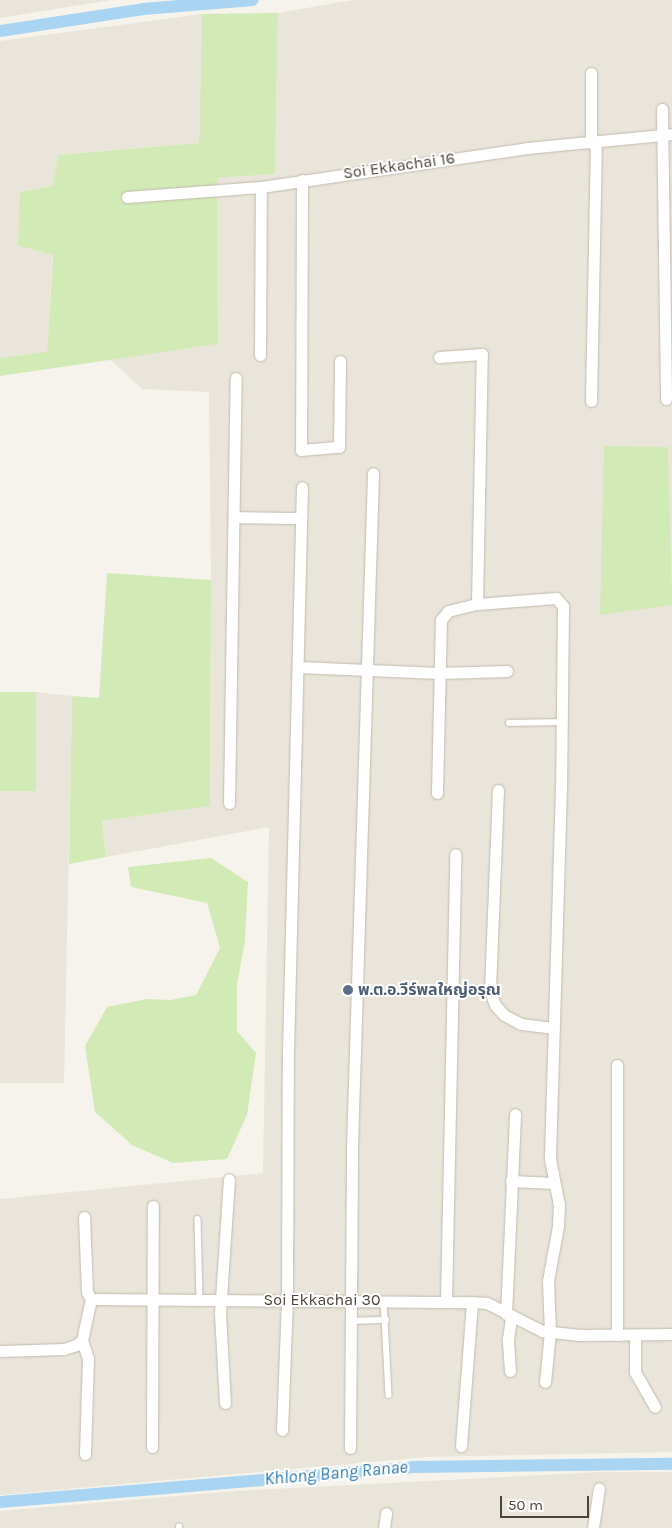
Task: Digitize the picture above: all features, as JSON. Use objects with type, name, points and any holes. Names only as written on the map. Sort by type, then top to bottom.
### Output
[{"type":"street","points":[[591,73],[596,271],[592,298],[591,401]]},
{"type":"street","points":[[662,109],[667,135],[666,399]]},
{"type":"street","name":"Soi Ekkachai 16","points":[[126,197],[261,187],[527,148],[667,135]]},
{"type":"street","points":[[302,180],[301,450],[339,447],[340,361]]},
{"type":"street","points":[[260,355],[261,187]]},
{"type":"street","points":[[439,357],[482,354],[477,604]]},
{"type":"street","points":[[229,803],[236,378]]},
{"type":"street","points":[[350,1448],[349,1300],[373,473]]},
{"type":"street","points":[[282,1430],[287,1300],[288,1051],[302,487]]},
{"type":"street","points":[[234,517],[301,518]]},
{"type":"street","points":[[437,793],[439,673],[444,615],[477,604],[556,598],[561,601],[562,722],[550,1159],[558,1226],[548,1281],[550,1332],[545,1382]]},
{"type":"street","points":[[298,667],[439,673],[507,671]]},
{"type":"street","points":[[498,790],[490,991],[495,1005],[504,1015],[521,1024],[553,1028]]},
{"type":"street","points":[[446,1301],[455,854]]},
{"type":"street","points":[[617,1065],[617,1335]]},
{"type":"street","points":[[510,1371],[508,1315],[515,1114]]},
{"type":"street","points":[[225,1403],[221,1300],[230,1179]]},
{"type":"street","points":[[512,1182],[554,1183]]},
{"type":"street","points":[[152,1447],[153,1206]]},
{"type":"street","points":[[84,1217],[87,1292],[91,1299],[82,1340],[88,1358],[85,1454]]},
{"type":"street","name":"Soi Ekkachai 30","points":[[91,1299],[472,1302],[487,1303],[508,1315],[550,1332],[617,1335],[672,1334]]},
{"type":"street","points":[[461,1446],[472,1302]]},
{"type":"street","points":[[635,1335],[635,1372],[654,1408]]},
{"type":"street","points":[[0,1351],[64,1349],[82,1340]]},
{"type":"street","points":[[593,1528],[599,1488]]},
{"type":"street","points":[[384,1528],[386,1513]]},
{"type":"lane","points":[[509,723],[562,722]]},
{"type":"lane","points":[[198,1219],[200,1300]]},
{"type":"lane","points":[[384,1300],[389,1395]]},
{"type":"lane","points":[[350,1321],[386,1320]]},
{"type":"shaded area","points":[[0,0],[111,0],[0,18]]},
{"type":"shaded area","points":[[353,0],[672,0],[672,1452],[427,1457],[0,1495],[0,1199],[263,1173],[269,827],[106,857],[102,821],[210,806],[211,580],[209,392],[142,389],[110,359],[218,344],[217,177],[275,174],[278,13]]},
{"type":"shaded area","points":[[202,14],[199,143],[58,155],[47,353],[0,358],[0,41]]},
{"type":"shaded area","points":[[36,692],[72,696],[64,1083],[0,1083],[0,790],[36,791]]},
{"type":"shaded area","points":[[601,1472],[672,1472],[672,1528],[0,1528],[0,1511],[235,1491]]},
{"type":"green space","points":[[278,13],[275,174],[217,178],[218,344],[0,376],[0,358],[47,352],[53,255],[18,245],[20,192],[53,186],[58,155],[199,143],[202,14]]},
{"type":"green space","points":[[604,446],[668,447],[672,605],[600,615]]},
{"type":"green space","points":[[107,573],[211,580],[210,806],[102,821],[106,857],[69,864],[72,696],[99,698]]},
{"type":"green space","points":[[0,692],[36,692],[36,791],[0,791]]},
{"type":"green space","points":[[211,858],[248,882],[245,941],[237,984],[237,1031],[256,1053],[247,1115],[227,1159],[173,1163],[132,1145],[95,1112],[85,1046],[107,1007],[147,999],[171,1000],[196,995],[220,948],[207,903],[131,887],[128,867]]},
{"type":"waterway","points":[[0,31],[143,9],[253,0]]},
{"type":"waterway","name":"Khlong Bang Ranae","points":[[0,1502],[413,1467],[672,1464]]},
{"type":"place","name":"พ.ต.อ.วีร์พลใหญ่อรุณ","points":[[348,990]]}]
